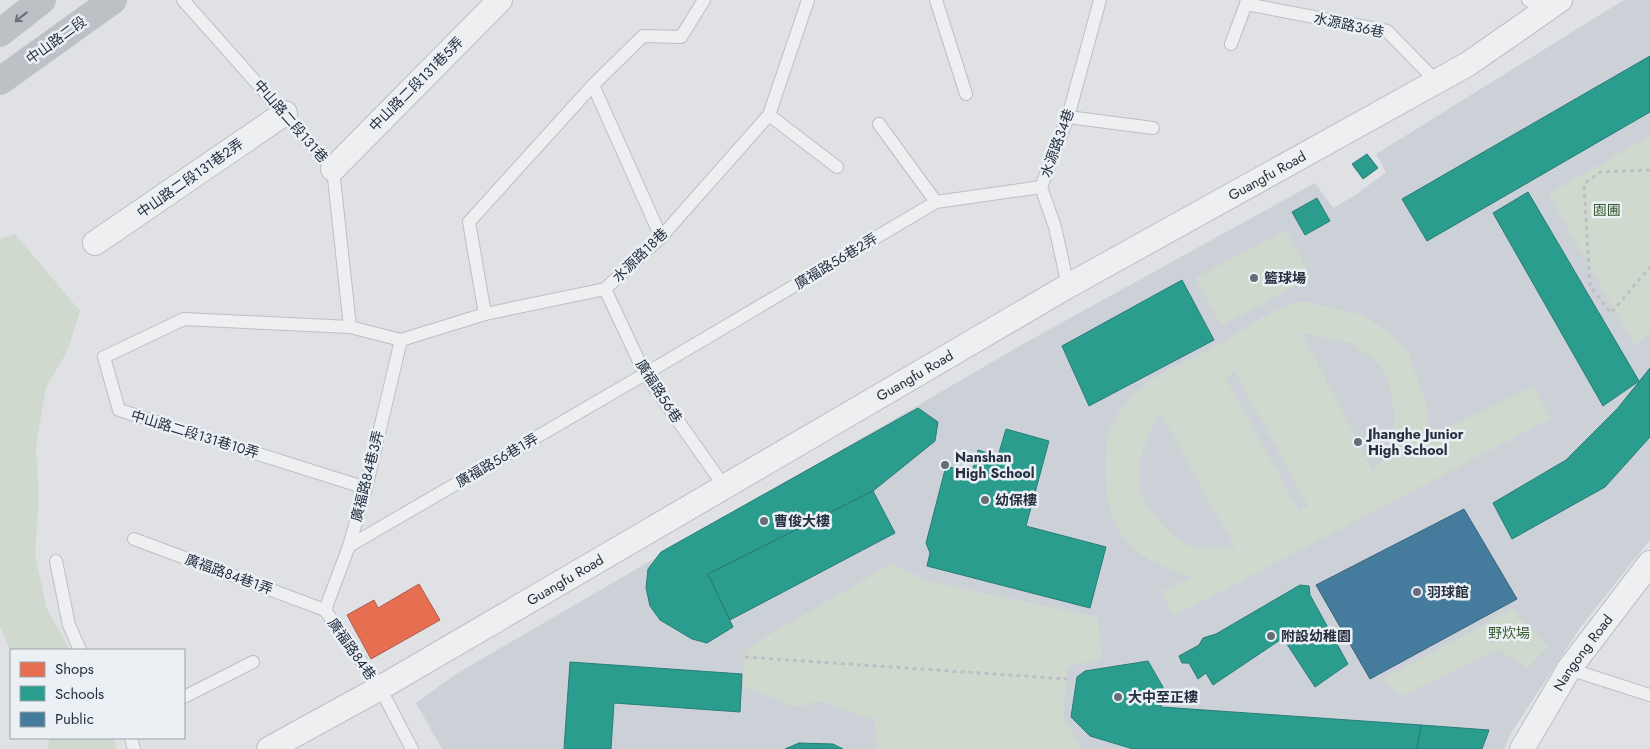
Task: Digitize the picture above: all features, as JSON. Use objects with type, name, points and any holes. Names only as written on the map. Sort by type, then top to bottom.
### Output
[{"type":"street","points":[[0,33],[42,0]]},
{"type":"street","name":"中山路二段","points":[[0,81],[113,0]]},
{"type":"street","name":"中山路二段131巷5弄","points":[[333,169],[500,0]]},
{"type":"street","name":"Guangfu Road","points":[[269,749],[380,688],[1068,286],[1468,64],[1544,4]]},
{"type":"street","name":"中山路二段131巷2弄","points":[[95,243],[285,113]]},
{"type":"street","name":"Nangong Road","points":[[1522,749],[1569,669],[1650,563]]},
{"type":"lane","name":"中山路二段131巷","points":[[183,0],[333,169],[350,327]]},
{"type":"lane","points":[[485,314],[469,222],[593,85],[643,36],[681,37],[704,0]]},
{"type":"lane","name":"水源路18巷","points":[[401,340],[485,314],[605,289],[661,237],[769,114],[808,0]]},
{"type":"lane","points":[[936,0],[966,94]]},
{"type":"lane","name":"水源路34巷","points":[[1068,286],[1055,227],[1041,187],[1068,117],[1100,0]]},
{"type":"lane","points":[[1232,44],[1246,2]]},
{"type":"lane","name":"水源路36巷","points":[[1246,2],[1387,31],[1437,82]]},
{"type":"lane","points":[[593,85],[661,237]]},
{"type":"lane","points":[[769,114],[837,167]]},
{"type":"lane","points":[[1068,117],[1153,128]]},
{"type":"lane","points":[[879,124],[936,202]]},
{"type":"lane","name":"廣福路56巷2弄","points":[[645,374],[936,202],[1041,187]]},
{"type":"lane","name":"廣福路56巷","points":[[605,289],[645,374],[724,486]]},
{"type":"lane","name":"中山路二段131巷10弄","points":[[350,327],[184,319],[104,357],[119,410],[366,488]]},
{"type":"lane","points":[[350,327],[401,340]]},
{"type":"lane","name":"廣福路84巷3弄","points":[[325,610],[349,546],[366,488],[401,340]]},
{"type":"lane","name":"廣福路56巷1弄","points":[[349,546],[645,374]]},
{"type":"lane","name":"廣福路84巷1弄","points":[[134,539],[325,610]]},
{"type":"lane","points":[[56,561],[69,626],[80,649]]},
{"type":"lane","name":"廣福路84巷","points":[[325,610],[380,688],[412,749]]},
{"type":"lane","points":[[185,696],[253,662]]},
{"type":"lane","points":[[1569,669],[1650,695]]},
{"type":"path","points":[[1650,170],[1600,172],[1584,184],[1590,286],[1611,313],[1650,267]]},
{"type":"path","points":[[745,657],[1067,679]]},
{"type":"shaded area","name":"Jhanghe Junior High School","points":[[1624,0],[1650,0],[1650,540],[1582,625],[1511,733],[1504,749],[442,749],[416,703],[456,674],[1023,344],[1315,183],[1333,208],[1357,194],[1386,172],[1376,154]]},
{"type":"green space","name":"園圃","points":[[1650,136],[1650,331],[1635,346],[1548,194]]},
{"type":"green space","name":"籃球場","points":[[1286,230],[1311,277],[1222,326],[1196,278]]},
{"type":"green space","points":[[15,234],[80,311],[67,352],[46,387],[36,447],[39,496],[35,554],[46,607],[69,649],[10,650],[0,626],[0,239]]},
{"type":"green space","points":[[1303,301],[1363,315],[1391,335],[1409,354],[1427,407],[1429,436],[1534,386],[1550,419],[1174,616],[1161,591],[1192,577],[1160,565],[1139,553],[1122,536],[1115,522],[1106,489],[1106,454],[1112,425],[1124,406],[1148,383],[1166,371],[1216,346],[1269,314]],"holes":[[[1302,333],[1351,343],[1375,360],[1388,378],[1394,411],[1393,448],[1373,471]],[[1235,372],[1308,505],[1299,511],[1225,377]],[[1160,412],[1235,549],[1193,548],[1171,534],[1146,506],[1139,486],[1140,462],[1146,440]]]},
{"type":"green space","points":[[891,564],[932,582],[1098,617],[1102,658],[1068,667],[1063,719],[1080,745],[1080,749],[878,749],[874,720],[818,701],[798,707],[743,687],[745,649]]},
{"type":"green space","name":"野炊場","points":[[1512,609],[1548,646],[1528,668],[1498,649],[1402,696],[1382,680]]},
{"type":"green space","points":[[49,739],[114,739],[116,749],[48,749]]},
{"type":"building: Shops","points":[[419,584],[440,620],[371,659],[347,615],[374,600],[378,608]]},
{"type":"building: Schools","points":[[1650,56],[1650,112],[1427,241],[1402,199]]},
{"type":"building: Schools","points":[[1367,154],[1378,168],[1363,179],[1352,164]]},
{"type":"building: Schools","points":[[1528,192],[1639,381],[1603,406],[1493,213]]},
{"type":"building: Schools","points":[[1317,198],[1330,221],[1305,235],[1292,212]]},
{"type":"building: Schools","points":[[1182,280],[1214,340],[1089,406],[1062,346]]},
{"type":"building: Schools","points":[[1650,368],[1650,437],[1605,487],[1512,539],[1493,503],[1566,460],[1617,409]]},
{"type":"building: Schools","name":"曹俊大樓","points":[[918,408],[938,422],[935,441],[873,491],[708,574],[733,627],[707,643],[692,639],[660,620],[650,606],[646,588],[648,569],[661,552]]},
{"type":"building: Schools","name":"幼保樓","points":[[1006,429],[1049,441],[1026,526],[1106,547],[1090,608],[927,566],[930,553],[926,543],[946,466],[972,473],[978,450],[998,456]]},
{"type":"building: Schools","points":[[873,491],[895,533],[730,620],[708,574]]},
{"type":"building: Schools","name":"附設幼稚園","points":[[1300,585],[1309,586],[1310,595],[1348,664],[1315,687],[1283,638],[1213,685],[1206,673],[1198,679],[1189,663],[1182,663],[1179,656],[1199,645],[1203,638],[1216,634]]},
{"type":"building: Schools","name":"大中至正樓","points":[[1148,661],[1163,687],[1161,707],[1421,725],[1417,749],[1133,749],[1090,736],[1071,717],[1077,677],[1085,671]]},
{"type":"building: Schools","points":[[570,662],[742,674],[740,712],[614,703],[611,749],[564,749]]},
{"type":"building: Schools","points":[[1421,725],[1489,730],[1482,749],[1417,749]]},
{"type":"building: Schools","points":[[799,743],[833,744],[843,749],[785,749]]},
{"type":"building: Public","name":"羽球館","points":[[1464,509],[1517,599],[1370,679],[1316,585]]},
{"type":"place","name":"籃球場","points":[[1254,278]]},
{"type":"place","name":"Jhanghe Junior High School","points":[[1358,442]]},
{"type":"place","name":"Nanshan High School","points":[[945,465]]},
{"type":"place","name":"幼保樓","points":[[985,500]]},
{"type":"place","name":"曹俊大樓","points":[[764,521]]},
{"type":"place","name":"羽球館","points":[[1417,592]]},
{"type":"place","name":"附設幼稚園","points":[[1271,636]]},
{"type":"place","name":"大中至正樓","points":[[1118,697]]}]
